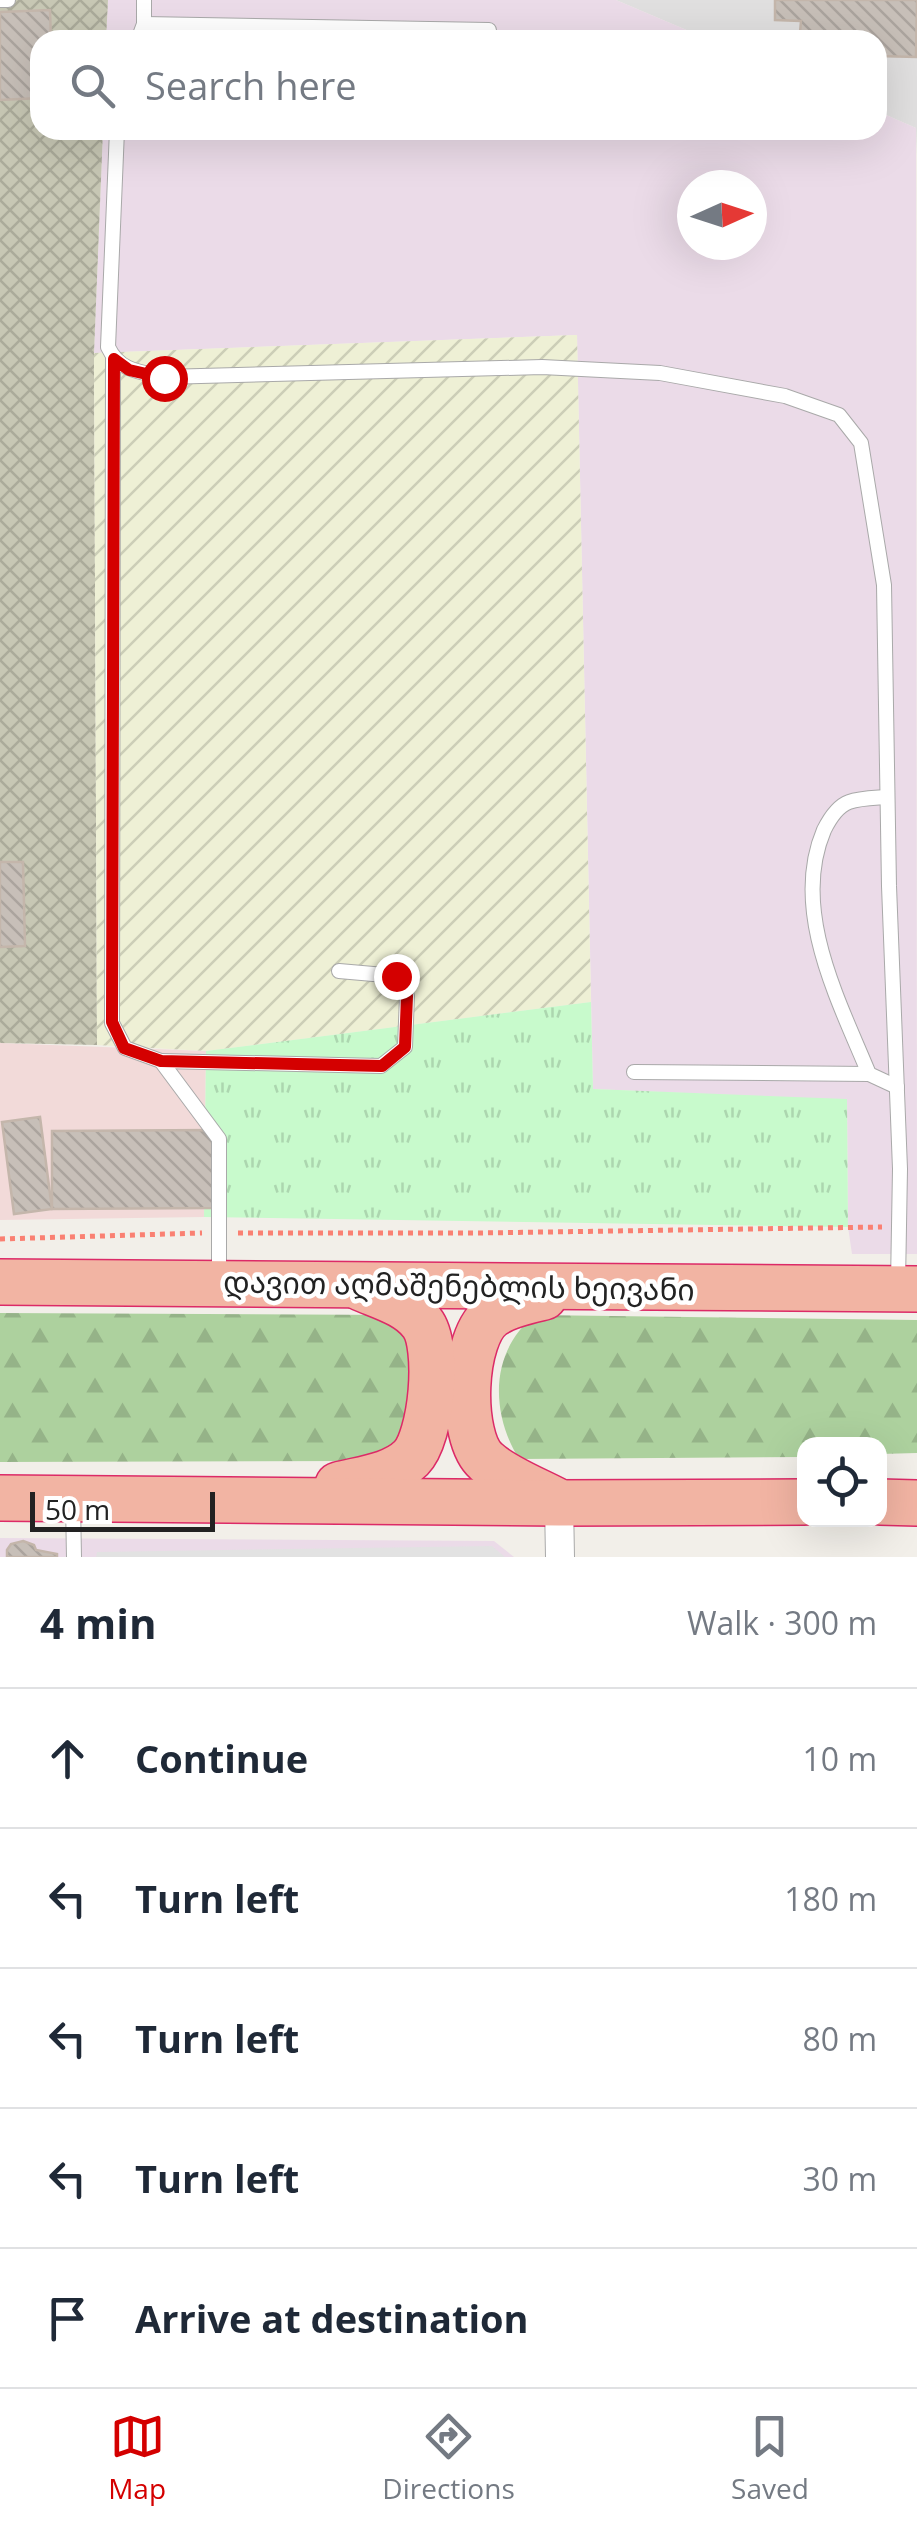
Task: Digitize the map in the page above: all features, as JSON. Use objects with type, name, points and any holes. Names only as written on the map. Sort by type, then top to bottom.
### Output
[{"type":"highway","name":"დავით აღმაშენებლის ხეივანი","points":[[0,1282],[908,1288]]},
{"type":"highway","points":[[278,1500],[395,1470],[420,1446],[431,1370],[430,1339],[414,1314],[350,1284]]},
{"type":"highway","points":[[559,1503],[486,1461],[476,1448],[468,1402],[470,1375],[475,1344],[490,1316],[519,1303],[590,1287]]},
{"type":"highway","points":[[0,1498],[797,1502]]},
{"type":"highway","points":[[887,1502],[917,1502]]},
{"type":"street","points":[[559,1503],[560,1557]]},
{"type":"lane","points":[[0,0],[8,0]]},
{"type":"lane","points":[[142,30],[144,0]]},
{"type":"lane","points":[[144,24],[489,30]]},
{"type":"lane","points":[[117,140],[108,347],[114,359],[112,1022],[124,1048],[161,1061],[382,1066],[405,1047],[407,996],[396,976],[339,971]]},
{"type":"lane","points":[[114,359],[129,370],[164,378],[542,367],[660,372],[785,396],[839,414],[861,442],[884,585],[899,1227],[908,1288]]},
{"type":"lane","points":[[869,1074],[823,956],[811,894],[818,845],[829,820],[847,802],[887,797]]},
{"type":"lane","points":[[161,1061],[219,1139],[219,1282]]},
{"type":"lane","points":[[634,1072],[869,1074],[897,1087]]},
{"type":"lane","points":[[73,1498],[74,1557]]},
{"type":"path","points":[[0,1239],[218,1233],[899,1227]]},
{"type":"shaded area","points":[[0,0],[108,0],[106,30],[30,30],[30,140],[103,140],[94,353],[97,1045],[0,1043]]},
{"type":"shaded area","points":[[108,0],[616,0],[686,30],[106,30]]},
{"type":"shaded area","points":[[616,0],[917,0],[917,156],[916,128],[887,115],[887,30],[686,30]]},
{"type":"shaded area","points":[[887,115],[916,128],[917,1254],[852,1254],[848,1227],[847,1100],[593,1089],[577,335],[94,353],[103,140],[887,140]]},
{"type":"shaded area","points":[[577,335],[591,1002],[206,1051],[97,1045],[94,353]]},
{"type":"shaded area","points":[[0,1043],[206,1051],[204,1217],[0,1220]]},
{"type":"shaded area","points":[[0,1538],[494,1541],[514,1557],[0,1557]]},
{"type":"shaded area","points":[[492,1546],[505,1557],[96,1557],[97,1552]]},
{"type":"green space","points":[[591,1002],[593,1089],[847,1099],[848,1227],[204,1217],[206,1051]]},
{"type":"green space","points":[[0,1313],[399,1315],[416,1328],[414,1440],[360,1461],[0,1462]]},
{"type":"green space","points":[[535,1315],[917,1320],[917,1453],[887,1454],[887,1437],[797,1437],[797,1457],[519,1459],[503,1422],[499,1383],[509,1346]]},
{"type":"building","points":[[775,0],[917,0],[916,57],[887,56],[887,30],[800,30],[801,21],[775,20]]},
{"type":"building","points":[[50,10],[51,30],[30,30],[30,98],[0,100],[0,12]]},
{"type":"building","points":[[0,862],[23,862],[25,946],[0,947]]},
{"type":"building","points":[[40,1117],[52,1209],[14,1214],[2,1122]]},
{"type":"building","points":[[212,1130],[213,1208],[52,1209],[52,1131]]},
{"type":"building","points":[[23,1541],[57,1557],[7,1557],[11,1544]]},
{"type":"route","points":[[164,378],[129,370],[114,359],[112,1022],[124,1048],[161,1061],[382,1066],[405,1047],[407,996],[396,976]]}]
